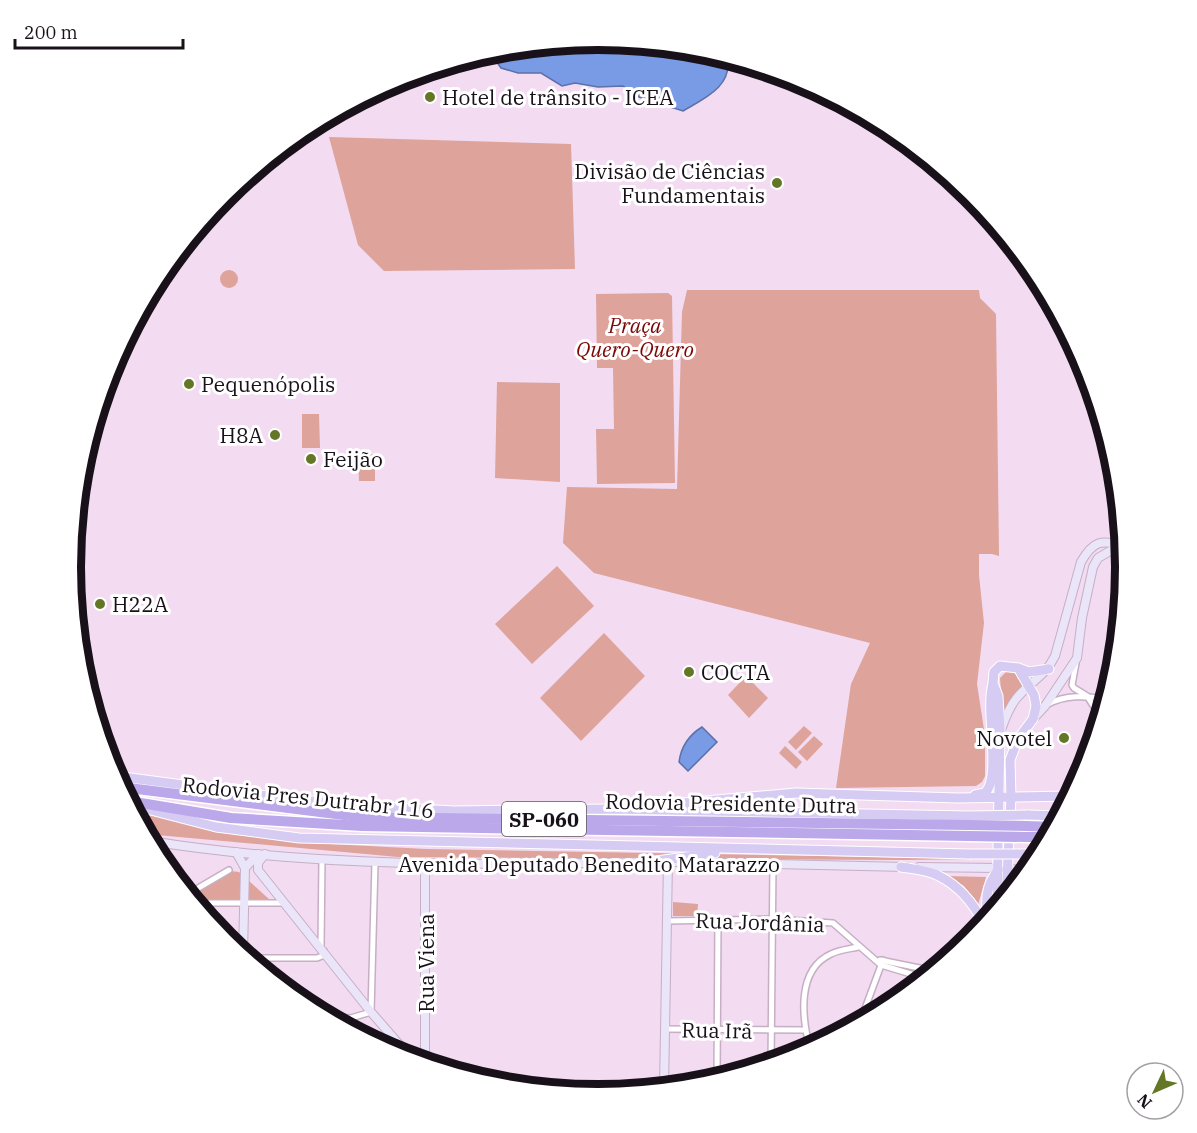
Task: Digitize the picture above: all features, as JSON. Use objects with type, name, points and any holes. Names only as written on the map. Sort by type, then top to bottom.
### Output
[{"type":"highway","name":"Rodovia Presidente Dutra","points":[[132,788],[360,817],[969,826]]},
{"type":"highway","name":"Rodovia Presidente Dutra","points":[[139,803],[231,818],[362,826],[1045,826]]},
{"type":"highway","name":"Rodovia Presidente Dutra","points":[[1026,826],[1041,833]]},
{"type":"main road","points":[[1000,730],[1016,698],[1049,669],[1060,641],[1081,562],[1087,551],[1098,543],[1108,542],[1115,545]]},
{"type":"main road","points":[[999,893],[1011,797],[1010,760],[1012,754],[1018,739],[1045,706],[1077,658],[1082,618],[1093,567],[1098,558],[1115,550]]},
{"type":"main road","points":[[958,798],[985,793],[992,783],[990,697],[994,672],[1000,666],[1029,672],[1049,669]]},
{"type":"main road","points":[[1018,668],[1036,700],[1033,719]]},
{"type":"main road","points":[[993,683],[998,696],[1000,730],[999,797],[1001,869],[1004,887]]},
{"type":"main road","name":"Rodovia Pres Dutrabr 116","points":[[127,778],[362,806],[454,810],[610,809]]},
{"type":"main road","points":[[610,809],[796,793],[958,798],[1061,796]]},
{"type":"main road","points":[[142,808],[216,827],[299,838],[1028,854]]},
{"type":"main road","points":[[610,809],[969,826]]},
{"type":"main road","points":[[1026,826],[1049,819]]},
{"type":"main road","name":"Avenida Deputado Benedito Matarazzo","points":[[163,844],[375,863],[773,863],[1017,870]]},
{"type":"main road","points":[[165,847],[173,845]]},
{"type":"main road","points":[[649,862],[741,849]]},
{"type":"main road","points":[[236,852],[245,868],[243,941]]},
{"type":"main road","points":[[245,868],[262,854]]},
{"type":"main road","points":[[262,854],[258,870],[397,1042]]},
{"type":"main road","points":[[664,1079],[668,862]]},
{"type":"main road","name":"Rua Viena","points":[[425,864],[425,1053]]},
{"type":"main road","points":[[901,867],[937,875],[970,900],[980,915]]},
{"type":"main road","points":[[986,909],[989,882],[1001,869]]},
{"type":"street","points":[[1077,658],[1072,685],[1087,696],[1095,709]]},
{"type":"street","points":[[1045,706],[1061,698],[1087,696],[1099,698]]},
{"type":"street","points":[[262,958],[317,958],[322,956],[322,859]]},
{"type":"street","points":[[347,1018],[371,1012],[375,863]]},
{"type":"street","points":[[771,1054],[773,863]]},
{"type":"street","points":[[195,890],[229,870]]},
{"type":"street","points":[[207,903],[284,903]]},
{"type":"street","points":[[717,1070],[718,919]]},
{"type":"street","name":"Rua Jordânia","points":[[667,921],[772,919],[833,923],[875,960],[915,975]]},
{"type":"street","points":[[807,1039],[804,1001],[808,976],[819,961],[832,953],[858,947]]},
{"type":"street","points":[[865,1009],[882,963]]},
{"type":"street","name":"Rua Jordânia","points":[[882,963],[922,969]]},
{"type":"street","name":"Rua Irã","points":[[665,1029],[805,1030]]},
{"type":"green space","points":[[329,137],[571,144],[575,269],[384,271],[358,245]]},
{"type":"green space","points":[[229,270],[235,273],[238,279],[235,285],[229,288],[223,285],[220,279],[223,273]]},
{"type":"green space","points":[[687,290],[979,290],[980,298],[996,314],[999,556],[979,554],[984,623],[977,684],[985,736],[985,776],[976,786],[836,788],[851,684],[870,643],[594,573],[563,543],[567,487],[677,489],[682,312]]},
{"type":"green space","name":"Praça Quero-Quero","points":[[668,293],[672,296],[675,483],[597,484],[596,429],[614,429],[613,368],[597,368],[596,294]]},
{"type":"green space","name":"Praça Quero-Quero","points":[[497,382],[560,383],[560,482],[495,478]]},
{"type":"green space","points":[[302,414],[319,414],[320,448],[302,448]]},
{"type":"green space","points":[[358,454],[375,454],[375,481],[359,481]]},
{"type":"green space","points":[[557,566],[594,606],[532,664],[495,624]]},
{"type":"green space","points":[[604,633],[645,676],[581,741],[540,698]]},
{"type":"green space","points":[[1008,670],[1016,673],[1023,684],[1013,697],[1003,717],[1000,678]]},
{"type":"green space","points":[[746,676],[768,698],[749,718],[728,695]]},
{"type":"green space","points":[[804,726],[812,733],[796,750],[788,742]]},
{"type":"green space","points":[[814,736],[823,744],[807,761],[798,752]]},
{"type":"green space","points":[[785,746],[802,762],[796,769],[779,753]]},
{"type":"green space","points":[[144,812],[292,842],[426,849],[981,859],[903,860],[398,857],[157,835]]},
{"type":"green space","points":[[231,871],[239,872],[270,900],[203,899],[197,892]]},
{"type":"green space","points":[[946,876],[986,877],[978,905],[964,886]]},
{"type":"green space","points":[[673,902],[698,904],[697,916],[673,916]]},
{"type":"water","points":[[598,50],[666,54],[699,59],[728,67],[726,76],[715,90],[683,111],[639,97],[623,86],[598,87],[575,83],[562,86],[541,73],[518,73],[501,68],[495,60],[531,54]]},
{"type":"water","points":[[702,727],[717,742],[688,771],[679,762],[682,751],[690,738]]},
{"type":"place","name":"Hotel de trânsito - ICEA","points":[[430,97]]},
{"type":"place","name":"Divisão de Ciências Fundamentais","points":[[777,183]]},
{"type":"place","name":"Pequenópolis","points":[[189,384]]},
{"type":"place","name":"H8A","points":[[275,435]]},
{"type":"place","name":"Feijão","points":[[311,459]]},
{"type":"place","name":"H22A","points":[[100,604]]},
{"type":"place","name":"COCTA","points":[[689,672]]},
{"type":"place","name":"Novotel","points":[[1064,738]]}]
